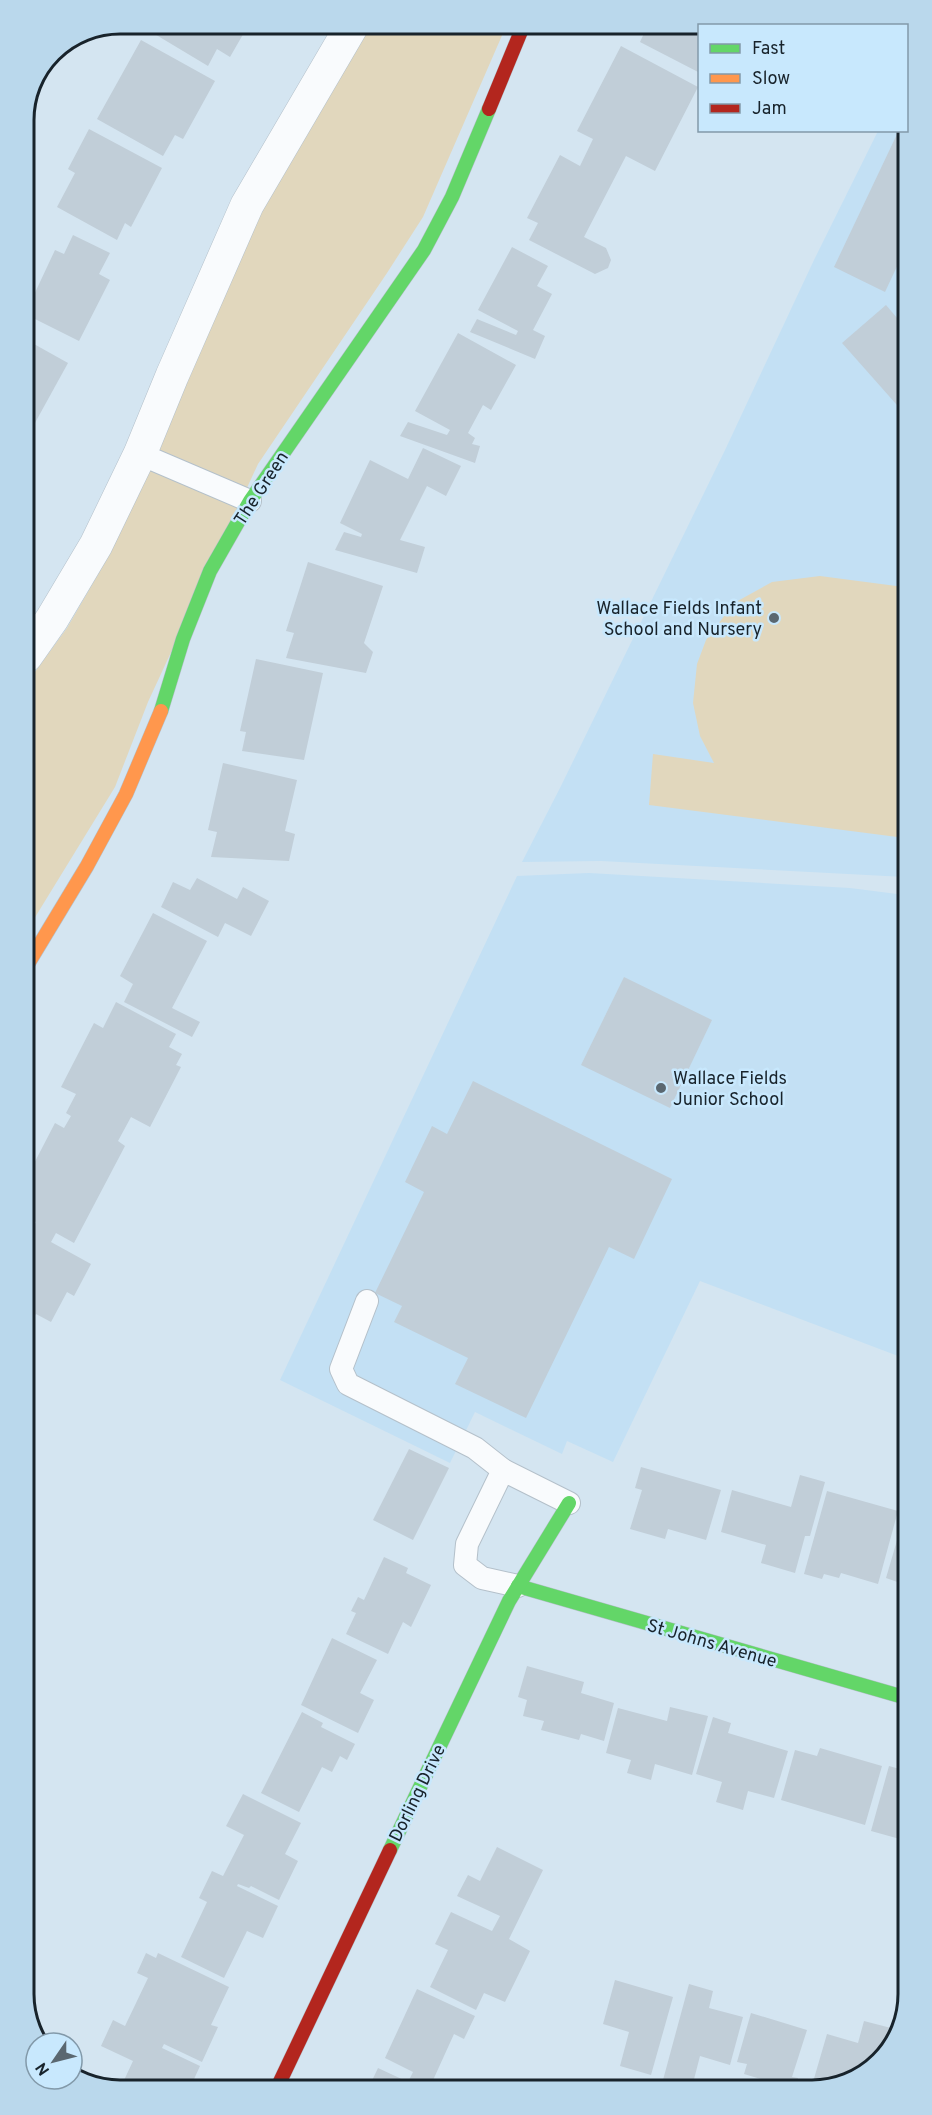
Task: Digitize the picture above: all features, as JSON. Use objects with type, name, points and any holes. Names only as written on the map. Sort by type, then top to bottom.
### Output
[{"type":"street","points":[[35,644],[96,545],[140,454],[247,205],[347,34]]},
{"type":"street","name":"The Green","points":[[35,953],[87,866],[126,794],[159,716],[183,639],[210,571],[250,501],[424,250],[452,197],[520,35]]},
{"type":"street","name":"Dorling Drive","points":[[281,2080],[509,1600],[569,1503]]},
{"type":"street","name":"St Johns Avenue","points":[[518,1586],[898,1695]]},
{"type":"lane","points":[[140,454],[250,501]]},
{"type":"lane","points":[[367,1300],[341,1369],[348,1384],[475,1448],[503,1470],[569,1503]]},
{"type":"lane","points":[[503,1470],[466,1544],[465,1564],[482,1578],[518,1586]]},
{"type":"shaded area","points":[[365,34],[502,35],[423,217],[258,464],[148,702],[115,787],[35,918],[35,672],[67,628],[108,557],[259,213]]},
{"type":"shaded area","name":"Wallace Fields Infant School and Nursery","points":[[878,132],[898,132],[898,877],[601,861],[522,862],[726,448],[814,260]]},
{"type":"shaded area","points":[[820,576],[898,586],[898,837],[649,805],[653,754],[714,763],[700,736],[693,703],[697,664],[706,640],[734,603],[772,582]]},
{"type":"shaded area","name":"Wallace Fields Junior School","points":[[589,873],[850,888],[898,894],[898,1356],[700,1281],[613,1462],[567,1441],[562,1454],[475,1412],[450,1463],[280,1380],[517,876]]},
{"type":"building","points":[[155,34],[243,34],[230,57],[217,49],[208,66]]},
{"type":"building","points":[[643,35],[698,35],[698,72],[640,42]]},
{"type":"building","points":[[141,40],[215,81],[183,139],[175,135],[163,156],[97,119]]},
{"type":"building","points":[[621,46],[698,87],[655,171],[626,156],[584,237],[606,248],[611,260],[608,268],[595,274],[529,240],[538,223],[527,218],[560,155],[580,166],[593,139],[577,131]]},
{"type":"building","points":[[89,129],[162,168],[131,227],[125,223],[117,240],[57,207],[75,173],[68,169]]},
{"type":"building","points":[[898,132],[898,264],[885,292],[834,267]]},
{"type":"building","points":[[73,235],[110,253],[99,274],[110,280],[79,341],[35,319],[35,293],[55,250],[64,254]]},
{"type":"building","points":[[512,247],[548,266],[537,286],[552,294],[533,330],[545,336],[535,359],[470,332],[477,319],[516,335],[518,331],[478,310]]},
{"type":"building","points":[[886,305],[898,319],[898,406],[842,343]]},
{"type":"building","points":[[458,333],[516,365],[491,410],[483,405],[468,433],[475,438],[472,444],[480,446],[475,463],[400,436],[408,422],[447,435],[450,430],[415,411]]},
{"type":"building","points":[[35,345],[68,363],[35,423]]},
{"type":"building","points":[[423,448],[461,466],[446,496],[427,486],[400,540],[425,547],[417,573],[335,550],[344,532],[361,537],[362,534],[340,523],[370,460],[408,479]]},
{"type":"building","points":[[308,562],[383,586],[364,643],[373,652],[366,673],[286,658],[294,633],[286,631]]},
{"type":"building","points":[[256,659],[323,673],[304,760],[242,751],[246,732],[240,731]]},
{"type":"building","points":[[223,763],[297,780],[285,831],[295,834],[289,861],[211,857],[217,832],[208,830]]},
{"type":"building","points":[[197,878],[237,899],[243,887],[269,901],[251,936],[225,923],[218,937],[161,907],[173,882],[190,890]]},
{"type":"building","points":[[153,913],[207,941],[172,1008],[200,1022],[192,1037],[124,1002],[133,984],[120,976]]},
{"type":"building","points":[[624,977],[712,1020],[670,1108],[581,1065]]},
{"type":"building","points":[[116,1002],[176,1034],[169,1047],[182,1054],[176,1065],[181,1067],[150,1127],[131,1117],[118,1141],[125,1146],[74,1243],[56,1233],[51,1242],[91,1264],[74,1296],[67,1292],[51,1322],[36,1314],[34,1317],[34,1163],[55,1123],[64,1128],[71,1116],[66,1113],[76,1094],[61,1087],[94,1023],[103,1028]]},
{"type":"building","points":[[473,1081],[672,1179],[634,1259],[609,1247],[526,1418],[455,1384],[468,1358],[394,1322],[402,1306],[375,1293],[424,1192],[405,1182],[432,1126],[447,1134]]},
{"type":"building","points":[[409,1449],[449,1468],[413,1540],[373,1520]]},
{"type":"building","points":[[641,1467],[721,1490],[706,1540],[668,1529],[665,1539],[630,1529],[642,1490],[635,1488]]},
{"type":"building","points":[[800,1475],[825,1482],[810,1536],[805,1536],[795,1573],[761,1563],[766,1545],[721,1532],[732,1490],[791,1507]]},
{"type":"building","points":[[827,1491],[898,1511],[878,1584],[841,1573],[839,1578],[824,1574],[822,1579],[804,1574]]},
{"type":"building","points":[[898,1537],[898,1582],[886,1578]]},
{"type":"building","points":[[384,1557],[408,1568],[406,1573],[431,1585],[411,1627],[403,1622],[388,1654],[346,1634],[356,1613],[351,1611],[358,1597],[364,1600]]},
{"type":"building","points":[[332,1638],[377,1660],[360,1693],[374,1700],[358,1733],[301,1705]]},
{"type":"building","points":[[527,1666],[584,1682],[581,1693],[614,1703],[604,1741],[581,1734],[579,1740],[541,1730],[544,1721],[523,1716],[527,1700],[518,1697]]},
{"type":"building","points":[[670,1707],[708,1716],[692,1775],[655,1764],[651,1780],[627,1773],[631,1760],[606,1753],[618,1708],[667,1721]]},
{"type":"building","points":[[302,1712],[323,1723],[321,1727],[355,1744],[347,1760],[340,1756],[332,1772],[322,1767],[299,1812],[261,1793]]},
{"type":"building","points":[[713,1717],[731,1723],[728,1733],[788,1751],[774,1798],[748,1791],[743,1810],[716,1802],[722,1782],[696,1774]]},
{"type":"building","points":[[820,1748],[882,1766],[865,1825],[781,1800],[795,1750],[817,1756]]},
{"type":"building","points":[[889,1766],[898,1768],[898,1838],[871,1831]]},
{"type":"building","points":[[243,1794],[301,1823],[285,1854],[298,1861],[279,1900],[251,1886],[249,1888],[238,1884],[237,1886],[278,1906],[263,1938],[247,1931],[224,1978],[181,1957],[207,1902],[199,1898],[212,1871],[223,1876],[244,1835],[226,1826]]},
{"type":"building","points":[[497,1847],[543,1870],[509,1939],[530,1951],[505,2002],[484,1993],[476,2010],[430,1987],[448,1950],[435,1944],[451,1912],[492,1931],[500,1916],[457,1896],[468,1875],[480,1881]]},
{"type":"building","points":[[146,1953],[156,1958],[158,1953],[229,1987],[211,2025],[218,2027],[202,2062],[164,2044],[162,2048],[200,2066],[194,2080],[124,2080],[133,2061],[101,2046],[113,2020],[125,2026],[148,1978],[137,1973]]},
{"type":"building","points":[[615,1980],[673,1997],[651,2075],[620,2066],[629,2032],[603,2024]]},
{"type":"building","points":[[689,1984],[713,1991],[709,2008],[743,2017],[730,2065],[700,2056],[694,2080],[663,2080]]},
{"type":"building","points":[[417,1989],[475,2016],[464,2039],[454,2034],[433,2080],[409,2080],[413,2072],[385,2058]]},
{"type":"building","points":[[751,2013],[807,2030],[792,2077],[798,2078],[798,2080],[764,2080],[744,2074],[747,2064],[737,2062]]},
{"type":"building","points":[[864,2021],[891,2028],[880,2047],[864,2063],[839,2076],[814,2080],[827,2034],[858,2043]]},
{"type":"building","points":[[378,2068],[404,2080],[372,2080]]},
{"type":"traffic: fast","points":[[161,711],[183,639],[210,571],[250,501],[424,250],[452,197],[489,109]]},
{"type":"traffic: fast","points":[[390,1850],[509,1601],[569,1503]]},
{"type":"traffic: fast","points":[[518,1586],[898,1695]]},
{"type":"traffic: slow","points":[[35,953],[87,866],[126,794],[161,711]]},
{"type":"traffic: jam","points":[[489,109],[520,35]]},
{"type":"traffic: jam","points":[[281,2080],[390,1850]]},
{"type":"place","name":"Wallace Fields Infant School and Nursery","points":[[774,618]]},
{"type":"place","name":"Wallace Fields Junior School","points":[[661,1088]]}]
